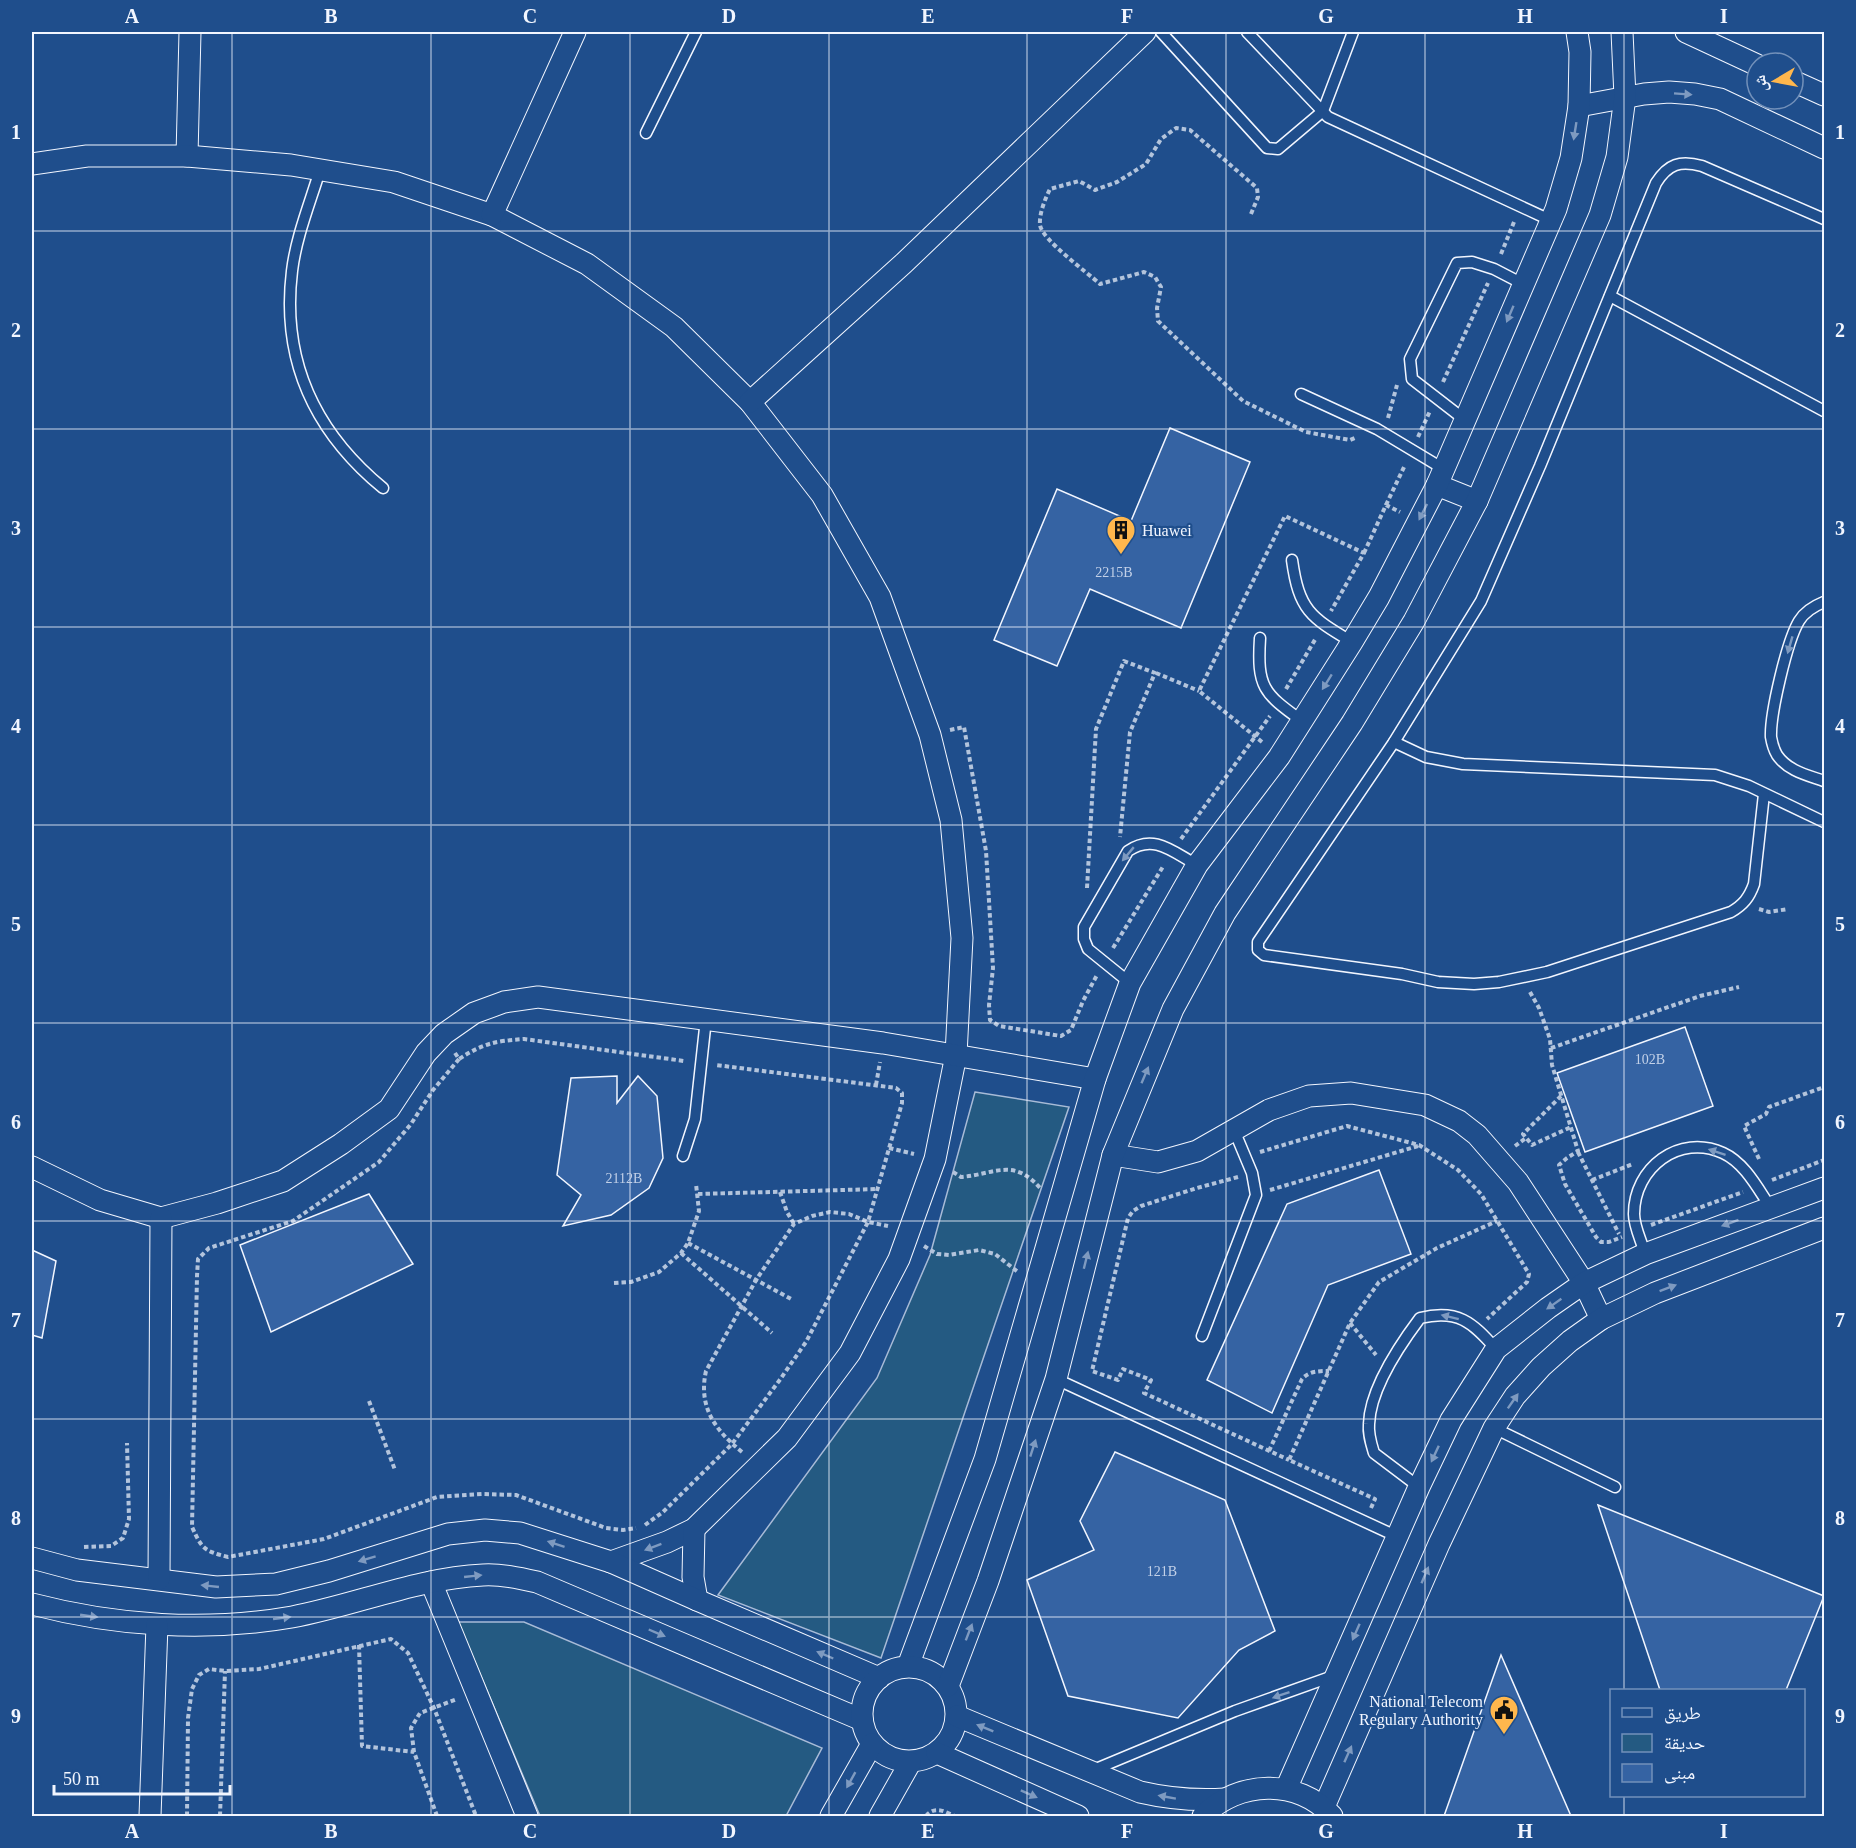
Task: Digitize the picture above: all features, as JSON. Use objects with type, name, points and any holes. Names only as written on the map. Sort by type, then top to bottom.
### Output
[{"type":"street","points":[[187,156],[190,32]]},
{"type":"street","points":[[492,215],[574,32]]},
{"type":"street","points":[[750,402],[904,263],[1145,32]]},
{"type":"street","points":[[908,1666],[985,1459],[1095,1079],[1130,983],[1197,865],[1279,757],[1352,642],[1379,597],[1419,520],[1465,420],[1551,220],[1571,158],[1579,106],[1580,52],[1577,32]]},
{"type":"street","points":[[948,1686],[988,1581],[1056,1379],[1113,1155],[1173,1009],[1225,913],[1352,723],[1414,621],[1477,501],[1600,215],[1617,157],[1625,98],[1622,32]]},
{"type":"street","points":[[1686,32],[1745,59]]},
{"type":"street","points":[[1805,86],[1824,95]]},
{"type":"street","points":[[1579,106],[1669,92],[1695,94],[1720,99],[1824,148]]},
{"type":"street","points":[[32,164],[87,156],[187,156],[291,165],[394,183],[492,215],[587,264],[674,327],[750,402],[822,495],[880,597],[930,735],[951,820],[962,938],[956,1055],[935,1159],[900,1259],[850,1353],[787,1438],[694,1529],[658,1546],[611,1562]]},
{"type":"street","points":[[1439,476],[1477,501]]},
{"type":"street","points":[[32,1167],[100,1200],[162,1218],[284,1181],[342,1144],[389,1109],[426,1053],[444,1034],[474,1012],[504,1002],[538,997],[956,1055],[1095,1079]]},
{"type":"street","points":[[1113,1155],[1158,1162],[1197,1151],[1269,1110],[1309,1096],[1351,1093],[1425,1105],[1459,1121],[1477,1135],[1518,1182],[1584,1283],[1601,1318]]},
{"type":"street","points":[[1286,1789],[1419,1487],[1451,1420],[1496,1349],[1584,1283],[1645,1254],[1824,1188]]},
{"type":"street","points":[[159,1579],[162,1218]]},
{"type":"street","points":[[1203,1816],[1225,1799],[1244,1791],[1265,1788],[1286,1789],[1306,1796],[1328,1812],[1439,1544],[1494,1428],[1515,1396],[1541,1367],[1601,1318],[1655,1293],[1824,1228]]},
{"type":"street","points":[[694,1529],[693,1577],[697,1600]]},
{"type":"street","points":[[32,1558],[77,1570],[216,1587],[276,1584],[329,1571],[448,1534],[485,1530],[520,1533],[611,1562],[879,1678]]},
{"type":"street","points":[[32,1604],[70,1614],[157,1625],[221,1625],[292,1617],[431,1582],[484,1575],[511,1576],[537,1582],[862,1720]]},
{"type":"street","points":[[431,1582],[527,1816]]},
{"type":"street","points":[[150,1816],[157,1625]]},
{"type":"street","points":[[908,1666],[923,1668],[937,1675],[948,1686],[955,1701],[957,1716],[954,1731],[948,1743],[937,1753],[924,1760],[910,1762],[896,1760],[883,1754],[872,1744],[865,1733],[862,1720],[863,1704],[868,1689],[892,1670],[908,1666]]},
{"type":"street","points":[[957,1716],[1140,1792],[1197,1801],[1225,1799]]},
{"type":"street","points":[[831,1816],[872,1744]]},
{"type":"street","points":[[937,1753],[1078,1816]]},
{"type":"street","points":[[880,1816],[910,1762]]},
{"type":"lane","points":[[645,133],[696,32]]},
{"type":"lane","points":[[1161,32],[1267,147],[1278,149],[1323,111],[1353,32]]},
{"type":"lane","points":[[1247,32],[1328,117],[1551,220]]},
{"type":"lane","points":[[1764,794],[1755,884],[1745,902],[1731,912],[1523,978],[1474,984],[1438,982],[1402,974],[1264,955],[1258,950],[1258,942],[1394,742],[1481,601],[1540,466],[1656,183],[1663,172],[1675,165],[1689,162],[1824,219]]},
{"type":"lane","points":[[320,170],[292,270],[291,325],[295,352],[309,396],[327,429],[343,451],[383,488]]},
{"type":"lane","points":[[1465,420],[1412,378],[1410,359],[1457,263],[1472,262],[1494,269],[1522,284]]},
{"type":"lane","points":[[1610,296],[1824,411]]},
{"type":"lane","points":[[1301,394],[1377,429],[1412,450],[1439,476]]},
{"type":"lane","points":[[1292,560],[1301,600],[1309,612],[1323,625],[1352,642]]},
{"type":"lane","points":[[1824,602],[1812,608],[1800,620],[1793,635],[1780,680],[1771,739],[1775,753],[1784,764],[1824,781]]},
{"type":"lane","points":[[1260,638],[1258,662],[1260,678],[1266,692],[1302,722]]},
{"type":"lane","points":[[1394,742],[1426,757],[1463,764],[1698,774],[1732,780],[1824,822]]},
{"type":"lane","points":[[1130,983],[1088,949],[1084,939],[1084,927],[1128,851],[1137,844],[1149,842],[1161,845],[1197,865]]},
{"type":"lane","points":[[683,1156],[695,1119],[706,1019]]},
{"type":"lane","points":[[1202,1336],[1256,1195],[1251,1173],[1234,1130]]},
{"type":"lane","points":[[1645,1254],[1634,1216],[1637,1190],[1651,1167],[1672,1152],[1698,1147],[1724,1153],[1745,1169],[1771,1208]]},
{"type":"lane","points":[[1419,1487],[1374,1453],[1369,1424],[1372,1403],[1387,1369],[1420,1318],[1448,1314],[1477,1328],[1496,1349]]},
{"type":"lane","points":[[1056,1379],[1398,1537]]},
{"type":"lane","points":[[1494,1428],[1614,1487]]},
{"type":"lane","points":[[1090,1771],[1235,1711],[1336,1675]]},
{"type":"path","points":[[1251,214],[1258,197],[1257,188],[1190,130],[1176,128],[1161,139],[1146,164],[1117,182],[1095,190],[1079,181],[1050,189],[1044,200],[1040,226],[1046,237],[1100,284],[1144,272],[1155,277],[1161,287],[1157,308],[1158,321],[1243,401],[1306,432],[1350,440],[1377,429],[1387,420],[1404,362],[1410,359]]},
{"type":"path","points":[[930,735],[964,727],[986,851],[993,968],[990,1020],[999,1026],[1060,1036],[1071,1030],[1083,1001],[1104,962],[1172,852],[1278,704],[1364,553],[1437,398],[1521,206]]},
{"type":"path","points":[[1386,506],[1419,520]]},
{"type":"path","points":[[1199,691],[1285,516],[1364,553]]},
{"type":"path","points":[[1086,892],[1096,729],[1124,661],[1199,691],[1256,737]]},
{"type":"path","points":[[1116,872],[1130,732],[1155,673]]},
{"type":"path","points":[[1745,902],[1764,912],[1788,909]]},
{"type":"path","points":[[1523,978],[1539,1008],[1550,1039],[1552,1065],[1578,1151],[1620,1237]]},
{"type":"path","points":[[1551,1048],[1700,996],[1738,987]]},
{"type":"path","points":[[444,1034],[459,1059]]},
{"type":"path","points":[[503,1040],[524,1040],[702,1064],[897,1088],[902,1093],[902,1103],[868,1222],[806,1342],[732,1444],[663,1512],[644,1526],[623,1530],[606,1528],[516,1495],[482,1494],[437,1497],[324,1539],[228,1557],[214,1554],[200,1545],[192,1527],[197,1276],[198,1259],[209,1248],[293,1221],[379,1162],[411,1124],[433,1090],[459,1059],[479,1046],[503,1040]]},
{"type":"path","points":[[1769,1182],[1744,1126],[1766,1114],[1769,1107],[1824,1087]]},
{"type":"path","points":[[1561,1096],[1523,1134],[1532,1145],[1571,1126]]},
{"type":"path","points":[[1245,1156],[1347,1126],[1419,1145],[1458,1170],[1481,1194],[1529,1274],[1527,1282],[1477,1328]]},
{"type":"path","points":[[1256,1195],[1419,1145]]},
{"type":"path","points":[[1578,1151],[1559,1165],[1564,1184],[1601,1242],[1609,1242],[1824,1160]]},
{"type":"path","points":[[1592,1180],[1650,1158],[1654,1165]]},
{"type":"path","points":[[935,1159],[961,1177],[1002,1169],[1019,1172],[1035,1182],[1057,1207]]},
{"type":"path","points":[[1251,1173],[1141,1206],[1133,1211],[1128,1218],[1092,1371],[1118,1380],[1123,1369],[1151,1380],[1144,1393],[1375,1499],[1365,1522]]},
{"type":"path","points":[[614,1283],[632,1282],[659,1272],[681,1253],[688,1243],[699,1211],[696,1184]]},
{"type":"path","points":[[698,1194],[878,1189]]},
{"type":"path","points":[[780,1192],[794,1224]]},
{"type":"path","points":[[759,1465],[720,1433],[711,1416],[703,1386],[706,1371],[756,1280],[794,1224],[812,1216],[830,1212],[849,1214],[868,1222],[910,1231],[920,1243],[937,1254],[949,1255],[979,1250],[996,1254],[1035,1286]]},
{"type":"path","points":[[1289,1460],[1350,1323],[1379,1282],[1437,1248],[1497,1221]]},
{"type":"path","points":[[688,1243],[793,1300]]},
{"type":"path","points":[[681,1253],[772,1333]]},
{"type":"path","points":[[1350,1323],[1387,1369]]},
{"type":"path","points":[[1269,1451],[1302,1379],[1306,1374],[1312,1372],[1329,1371]]},
{"type":"path","points":[[369,1401],[395,1470]]},
{"type":"path","points":[[74,1546],[111,1546],[123,1538],[129,1519],[127,1443]]},
{"type":"path","points":[[187,1816],[188,1718],[192,1689],[200,1675],[209,1669],[225,1671],[259,1669],[391,1639],[408,1653],[435,1708],[477,1816]]},
{"type":"path","points":[[359,1645],[362,1746],[414,1752]]},
{"type":"path","points":[[220,1816],[225,1671]]},
{"type":"path","points":[[437,1816],[414,1752],[411,1728],[420,1713],[476,1692]]},
{"type":"path","points":[[926,1816],[930,1811],[937,1809],[956,1816]]},
{"type":"green space","points":[[975,1092],[1069,1107],[881,1658],[718,1595],[877,1378],[930,1255]]},
{"type":"green space","points":[[458,1622],[524,1622],[822,1748],[786,1816],[540,1816]]},
{"type":"building","name":"Huawei","points":[[1170,428],[1250,462],[1181,628],[1090,589],[1057,666],[994,640],[1057,489],[1131,521]]},
{"type":"building","points":[[1685,1027],[1713,1106],[1585,1152],[1557,1073]]},
{"type":"building","points":[[617,1076],[617,1103],[638,1076],[657,1096],[663,1158],[649,1188],[611,1215],[563,1226],[581,1195],[557,1175],[571,1078]]},
{"type":"building","points":[[1379,1170],[1411,1254],[1328,1285],[1272,1413],[1207,1380],[1287,1204]]},
{"type":"building","points":[[369,1194],[413,1264],[271,1332],[240,1245]]},
{"type":"building","points":[[32,1250],[56,1261],[42,1338],[32,1335]]},
{"type":"building","points":[[1115,1452],[1225,1500],[1275,1631],[1239,1650],[1178,1718],[1068,1696],[1027,1580],[1094,1550],[1080,1521]]},
{"type":"building","points":[[1598,1505],[1824,1596],[1786,1689],[1660,1689]]},
{"type":"building","name":"National Telecom Regulary Authority","points":[[1501,1655],[1571,1816],[1444,1816]]},
{"type":"place","name":"Huawei","points":[[1121,556]]},
{"type":"place","name":"National Telecom Regulary Authority","points":[[1504,1736]]}]
